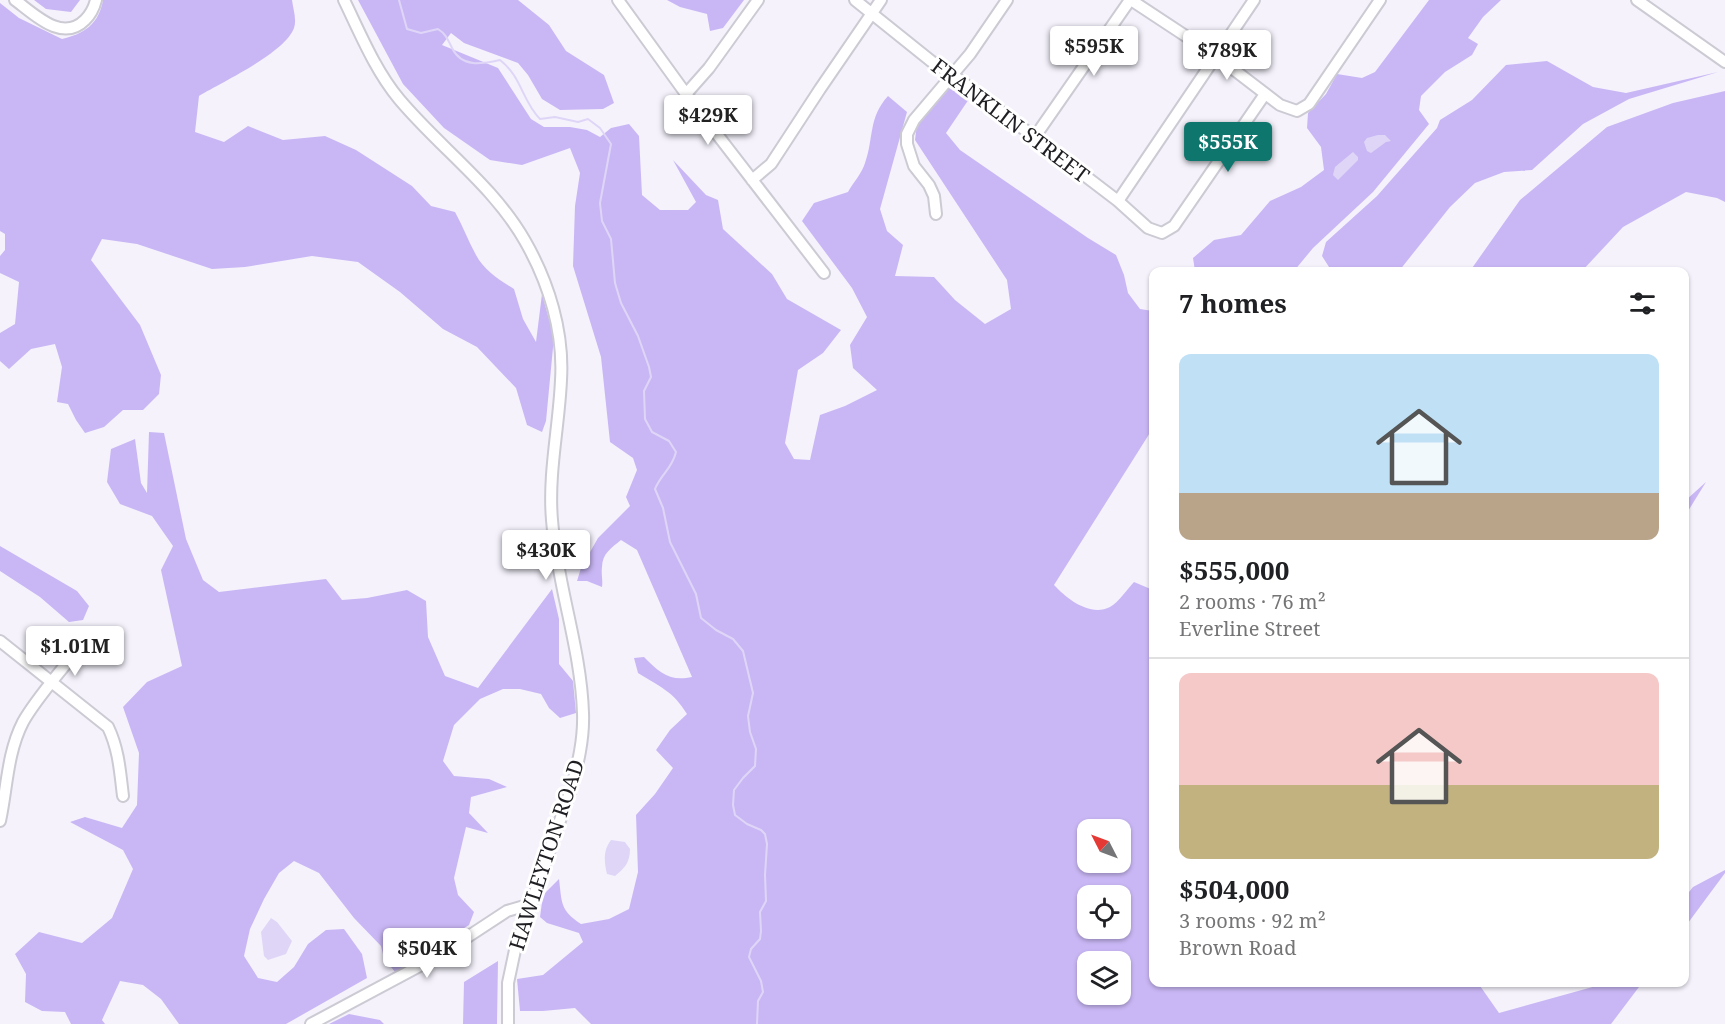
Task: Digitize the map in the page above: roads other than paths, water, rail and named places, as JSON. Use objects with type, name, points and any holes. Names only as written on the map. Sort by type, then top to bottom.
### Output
[{"type":"street","points":[[15,0],[50,25],[67,29],[80,26],[90,15],[96,0]]},
{"type":"street","name":"HAWLEYTON ROAD","points":[[344,0],[398,98],[495,198],[526,242],[550,297],[560,343],[561,380],[552,463],[552,518],[558,569],[581,690],[582,733],[571,789],[511,969],[507,995],[508,1024]]},
{"type":"street","points":[[686,94],[709,68],[758,0]]},
{"type":"street","name":"FRANKLIN STREET","points":[[855,0],[931,61],[953,75],[1118,201],[1148,228],[1162,233],[1169,230],[1180,217],[1265,94]]},
{"type":"street","points":[[752,180],[771,164],[881,0]]},
{"type":"street","points":[[936,214],[934,196],[929,185],[914,166],[907,144],[907,134],[915,120],[970,54],[1007,0]]},
{"type":"street","points":[[1034,138],[1130,0],[1216,57],[1280,105],[1297,111],[1308,104],[1317,93],[1380,0]]},
{"type":"street","points":[[1118,201],[1254,0]]},
{"type":"street","points":[[1637,0],[1725,62]]},
{"type":"street","points":[[622,2],[686,94],[824,273]]},
{"type":"street","points":[[0,641],[108,727],[119,758],[123,796]]},
{"type":"street","points":[[0,821],[3,776],[24,722],[74,655]]},
{"type":"street","points":[[311,1024],[440,955],[507,911],[531,904]]},
{"type":"waterway","points":[[399,0],[407,29],[421,33],[438,29],[445,35],[456,54],[467,62],[486,63],[500,60],[518,81],[529,105],[540,119],[555,117],[578,122],[588,119],[600,128],[611,144],[600,203],[602,221],[611,239],[615,283],[621,303],[638,336],[649,367],[651,377],[644,391],[645,419],[652,432],[669,441],[676,452],[672,463],[655,489],[663,508],[670,542],[696,594],[701,618],[716,630],[733,639],[743,651],[753,693],[748,716],[750,732],[756,749],[755,766],[734,790],[733,805],[735,815],[761,830],[765,834],[767,844],[766,901],[760,912],[760,939],[751,949],[749,957],[761,981],[763,992],[758,1001],[757,1024]]}]
